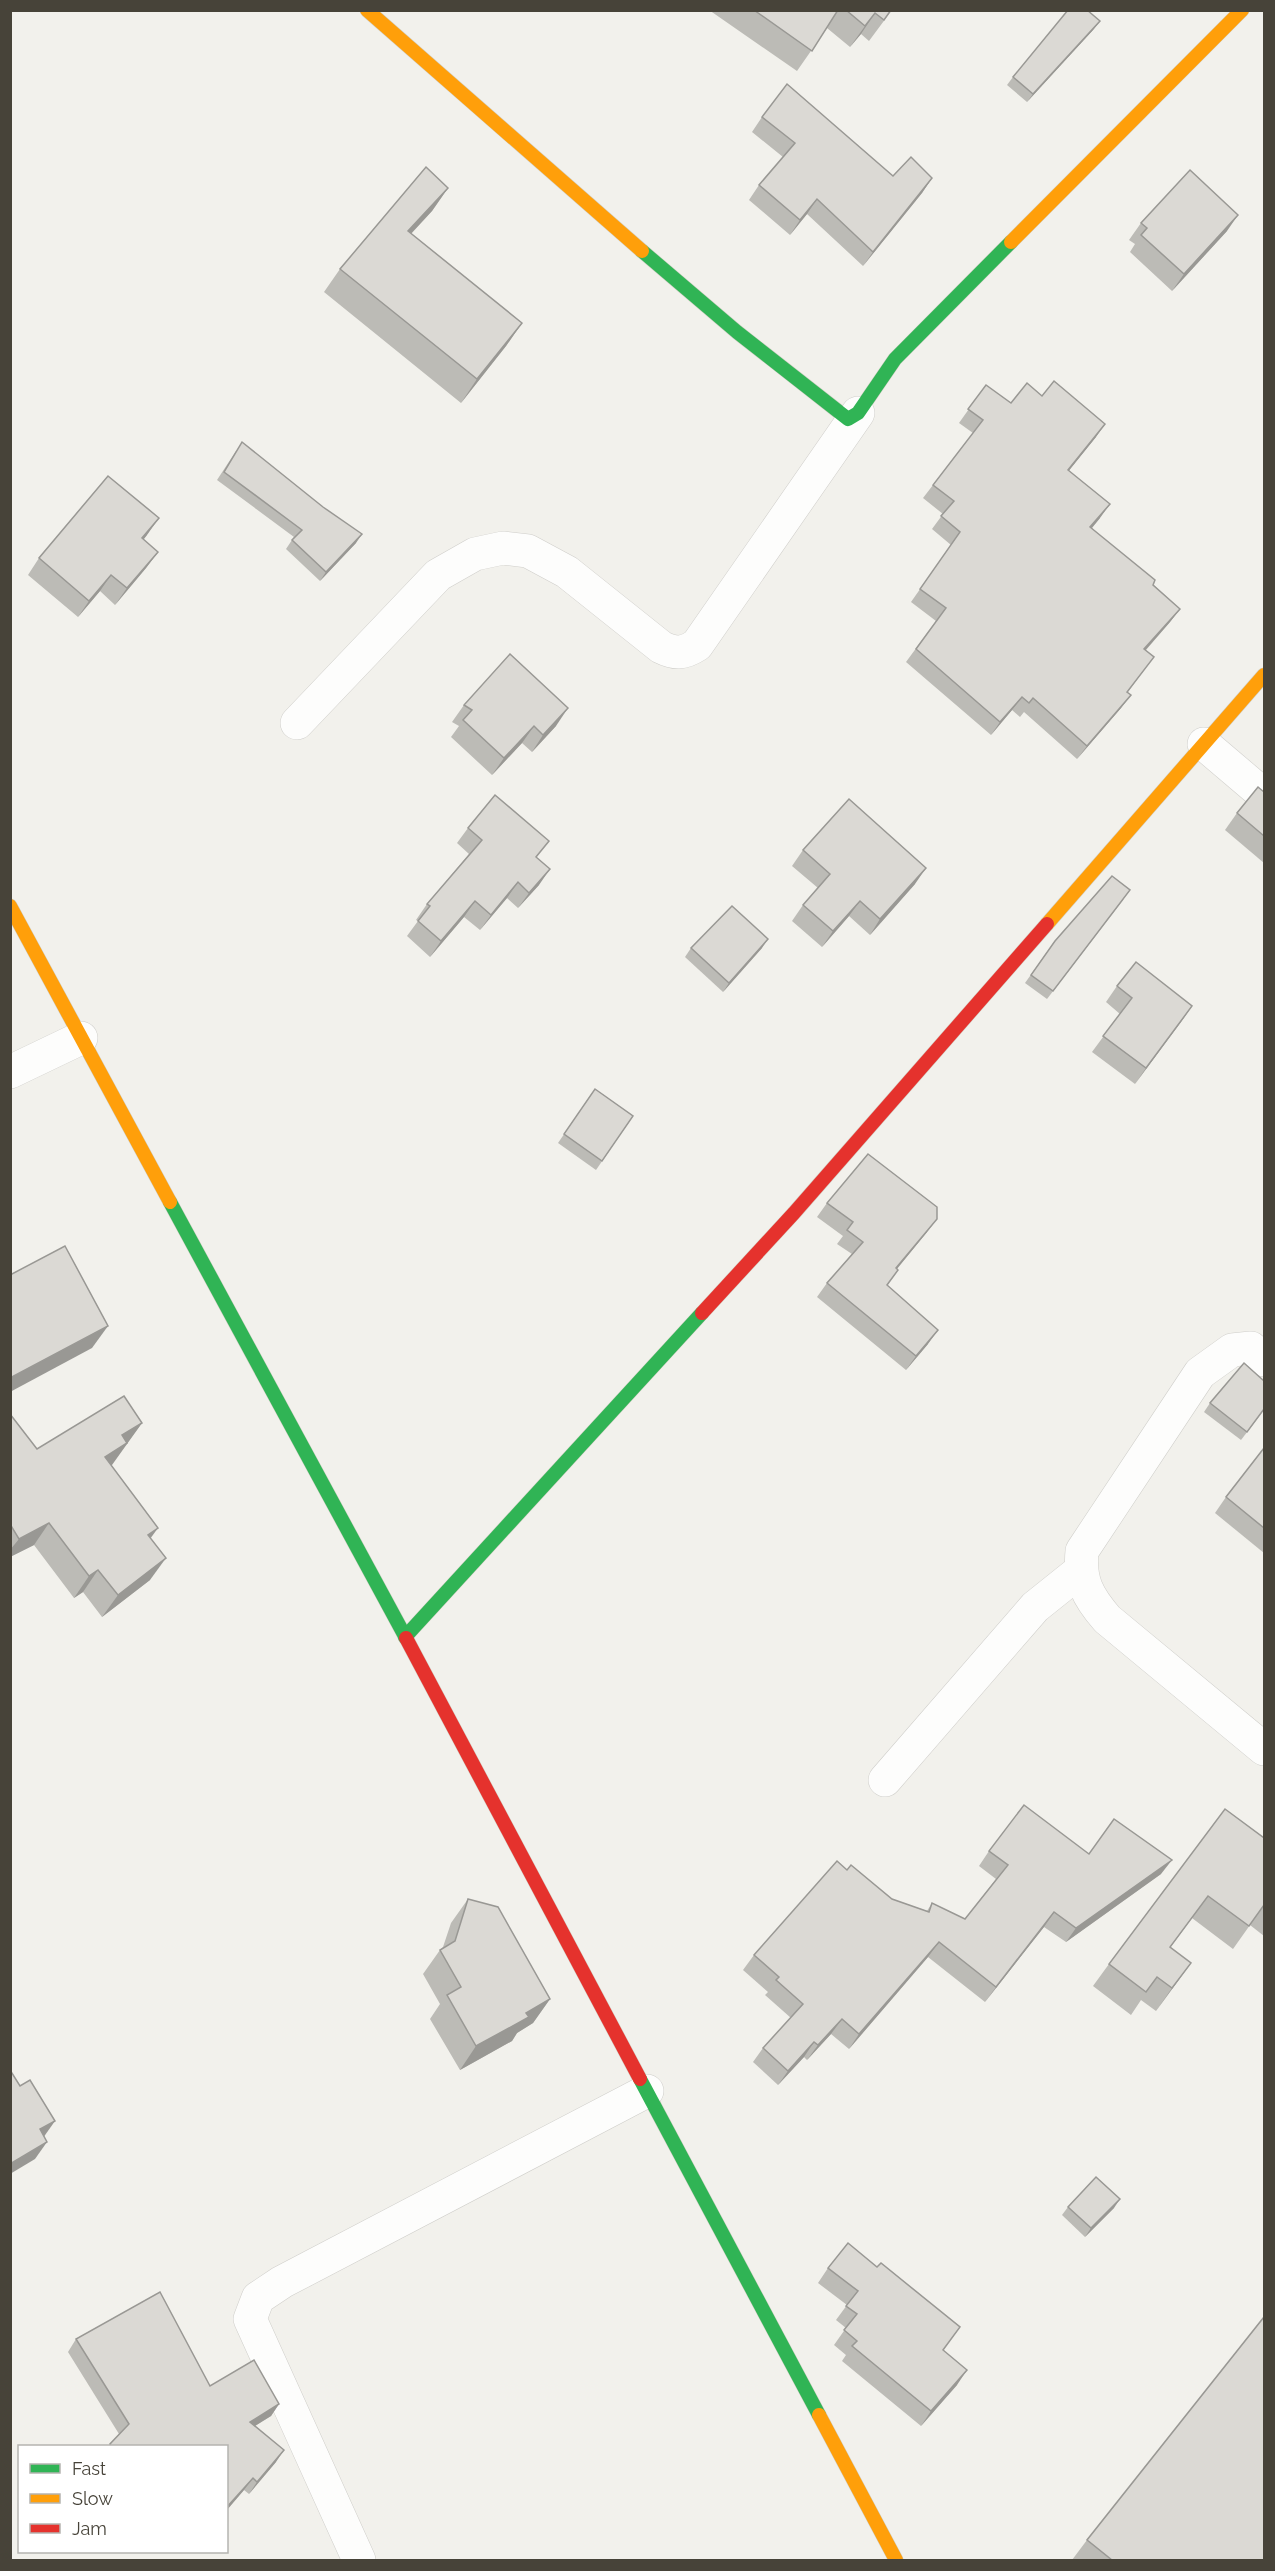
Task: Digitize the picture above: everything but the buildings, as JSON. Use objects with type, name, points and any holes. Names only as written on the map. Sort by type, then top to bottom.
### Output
[{"type":"street","points":[[367,10],[524,150],[737,332],[848,419],[858,413]]},
{"type":"street","points":[[297,723],[438,575],[475,554],[503,548],[528,551],[567,572],[661,647],[671,652],[689,650],[697,645],[895,359],[1242,10]]},
{"type":"street","points":[[405,1637],[795,1213],[1264,675]]},
{"type":"street","points":[[1204,744],[1264,795]]},
{"type":"street","points":[[10,906],[405,1637],[896,2560]]},
{"type":"street","points":[[10,1072],[81,1038]]},
{"type":"street","points":[[1264,1360],[1251,1348],[1232,1350],[1200,1373],[1082,1551],[1080,1571],[1093,1602],[1107,1619],[1264,1749]]},
{"type":"street","points":[[885,1780],[1035,1607],[1080,1571]]},
{"type":"street","points":[[359,2560],[250,2319],[258,2298],[282,2282],[647,2091]]},
{"type":"traffic: fast","points":[[642,251],[737,332],[848,419],[858,413],[895,359],[1011,242]]},
{"type":"traffic: fast","points":[[170,1202],[406,1638]]},
{"type":"traffic: fast","points":[[405,1637],[702,1313]]},
{"type":"traffic: fast","points":[[640,2079],[819,2415]]},
{"type":"traffic: slow","points":[[367,10],[642,251]]},
{"type":"traffic: slow","points":[[1011,242],[1242,10]]},
{"type":"traffic: slow","points":[[1047,924],[1264,675]]},
{"type":"traffic: slow","points":[[10,906],[170,1202]]},
{"type":"traffic: slow","points":[[819,2415],[896,2560]]},
{"type":"traffic: jam","points":[[702,1313],[794,1213],[1047,924]]},
{"type":"traffic: jam","points":[[406,1638],[640,2079]]}]
